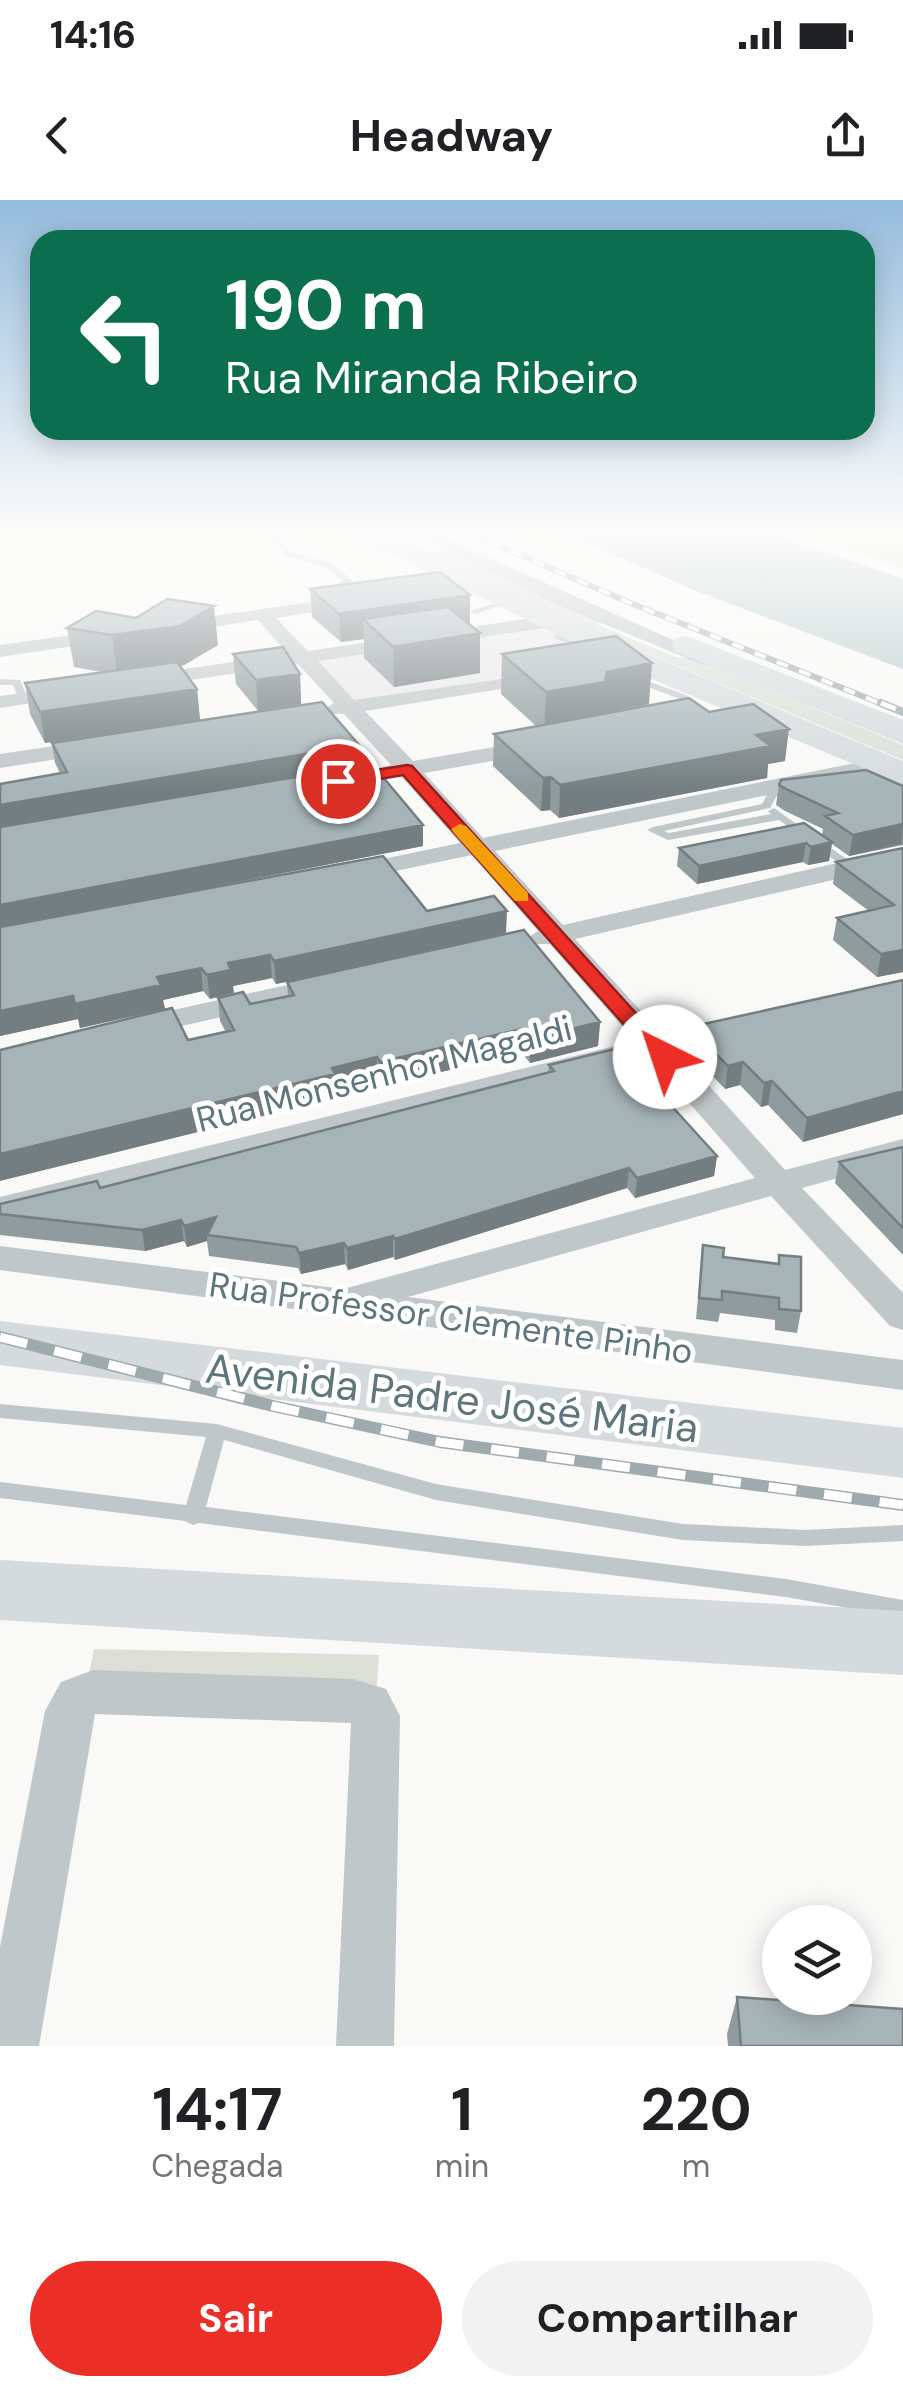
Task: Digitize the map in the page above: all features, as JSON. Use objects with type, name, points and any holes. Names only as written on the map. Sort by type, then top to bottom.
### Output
[{"type":"highway","points":[[521,618],[587,647],[698,705],[746,709],[883,773]]},
{"type":"highway","points":[[622,618],[903,733]]},
{"type":"main road","name":"Avenida Padre José Maria","points":[[0,1343],[903,1453]]},
{"type":"main road","points":[[0,1590],[521,1624],[903,1643]]},
{"type":"street","points":[[0,651],[233,618]]},
{"type":"street","points":[[266,618],[903,1316]]},
{"type":"street","points":[[606,618],[903,740]]},
{"type":"street","points":[[0,702],[300,658],[587,647]]},
{"type":"street","points":[[312,713],[564,673]]},
{"type":"street","points":[[651,718],[698,705]]},
{"type":"street","points":[[376,775],[560,742]]},
{"type":"street","points":[[0,761],[122,743]]},
{"type":"street","points":[[314,880],[883,773]]},
{"type":"street","points":[[506,945],[903,856]]},
{"type":"street","points":[[117,1032],[350,980]]},
{"type":"street","name":"Rua Monsenhor Magaldi","points":[[0,1208],[754,1020]]},
{"type":"street","points":[[338,1304],[903,1149]]},
{"type":"street","name":"Rua Professor Clemente Pinho","points":[[0,1258],[903,1375]]},
{"type":"street","points":[[10,2046],[70,1711],[78,1698],[93,1692],[353,1701],[369,1705],[376,1716],[364,2046]]},
{"type":"lane","points":[[0,682],[17,682],[23,699]]},
{"type":"lane","points":[[766,806],[772,795],[883,773]]},
{"type":"lane","points":[[780,816],[668,838],[654,830],[766,806],[780,816],[851,867]]},
{"type":"lane","points":[[0,1411],[217,1431],[436,1492],[683,1532],[806,1538],[903,1532]]},
{"type":"lane","points":[[192,1517],[217,1431]]},
{"type":"lane","points":[[0,1490],[192,1517],[786,1588],[903,1609]]},
{"type":"shaded area","points":[[563,618],[597,618],[598,625],[676,657],[692,658],[903,745],[903,760]]},
{"type":"shaded area","points":[[768,618],[903,618],[903,669]]},
{"type":"shaded area","points":[[557,625],[639,662],[350,707],[300,658]]},
{"type":"shaded area","points":[[94,1649],[379,1655],[376,1694],[86,1689]]},
{"type":"building","points":[[84,618],[193,618],[180,626],[112,635],[67,628]]},
{"type":"building","points":[[462,618],[480,633],[393,647],[363,619]]},
{"type":"building","points":[[616,636],[652,663],[607,672],[605,682],[546,692],[502,654]]},
{"type":"building","points":[[283,647],[300,674],[256,680],[233,654]]},
{"type":"building","points":[[177,662],[197,689],[40,712],[25,683]]},
{"type":"building","points":[[689,698],[709,712],[753,704],[789,729],[756,735],[771,746],[560,785],[551,777],[543,778],[494,734]]},
{"type":"building","points":[[322,702],[359,745],[0,805],[0,784],[67,772],[52,743]]},
{"type":"building","points":[[372,764],[423,825],[0,905],[0,827]]},
{"type":"building","points":[[866,770],[903,786],[903,824],[853,835],[825,816],[838,813],[779,785],[781,780]]},
{"type":"building","points":[[804,823],[832,842],[811,847],[806,843],[699,866],[679,848]]},
{"type":"building","points":[[903,848],[903,950],[881,954],[837,918],[894,905],[836,862]]},
{"type":"building","points":[[383,856],[427,911],[494,896],[507,911],[274,961],[270,955],[228,963],[231,970],[207,975],[201,968],[157,977],[161,985],[75,1004],[73,996],[0,1011],[0,927]]},
{"type":"building","points":[[524,930],[600,1022],[530,1039],[522,1029],[380,1062],[377,1057],[332,1068],[335,1074],[0,1154],[0,1050],[172,1008],[188,1040],[234,1030],[218,998],[243,992],[250,1004],[294,995],[287,982]]},
{"type":"building","points":[[903,980],[903,1091],[807,1118],[772,1081],[764,1083],[743,1062],[728,1066],[690,1027]]},
{"type":"building","points":[[619,1048],[717,1156],[637,1178],[629,1168],[395,1239],[393,1236],[347,1248],[344,1243],[299,1253],[296,1247],[207,1235],[216,1217],[184,1226],[181,1220],[142,1230],[0,1214],[0,1204],[97,1181],[100,1188],[554,1071],[549,1065]]},
{"type":"building","points":[[903,1147],[903,1228],[839,1162]]},
{"type":"building","points":[[703,1245],[724,1248],[723,1257],[779,1264],[779,1255],[801,1257],[801,1311],[779,1309],[779,1298],[722,1291],[722,1300],[699,1298]]},
{"type":"building","points":[[737,1997],[762,1999],[762,2015],[872,2015],[872,2007],[903,2009],[903,2046],[741,2046]]},
{"type":"railway","points":[[668,618],[887,706]]},
{"type":"railway","points":[[881,703],[903,712]]},
{"type":"railway","points":[[0,1337],[273,1406],[440,1442],[903,1505]]},
{"type":"slow traffic","points":[[460,829],[521,897]]},
{"type":"route","points":[[338,781],[407,770],[665,1057]]}]
